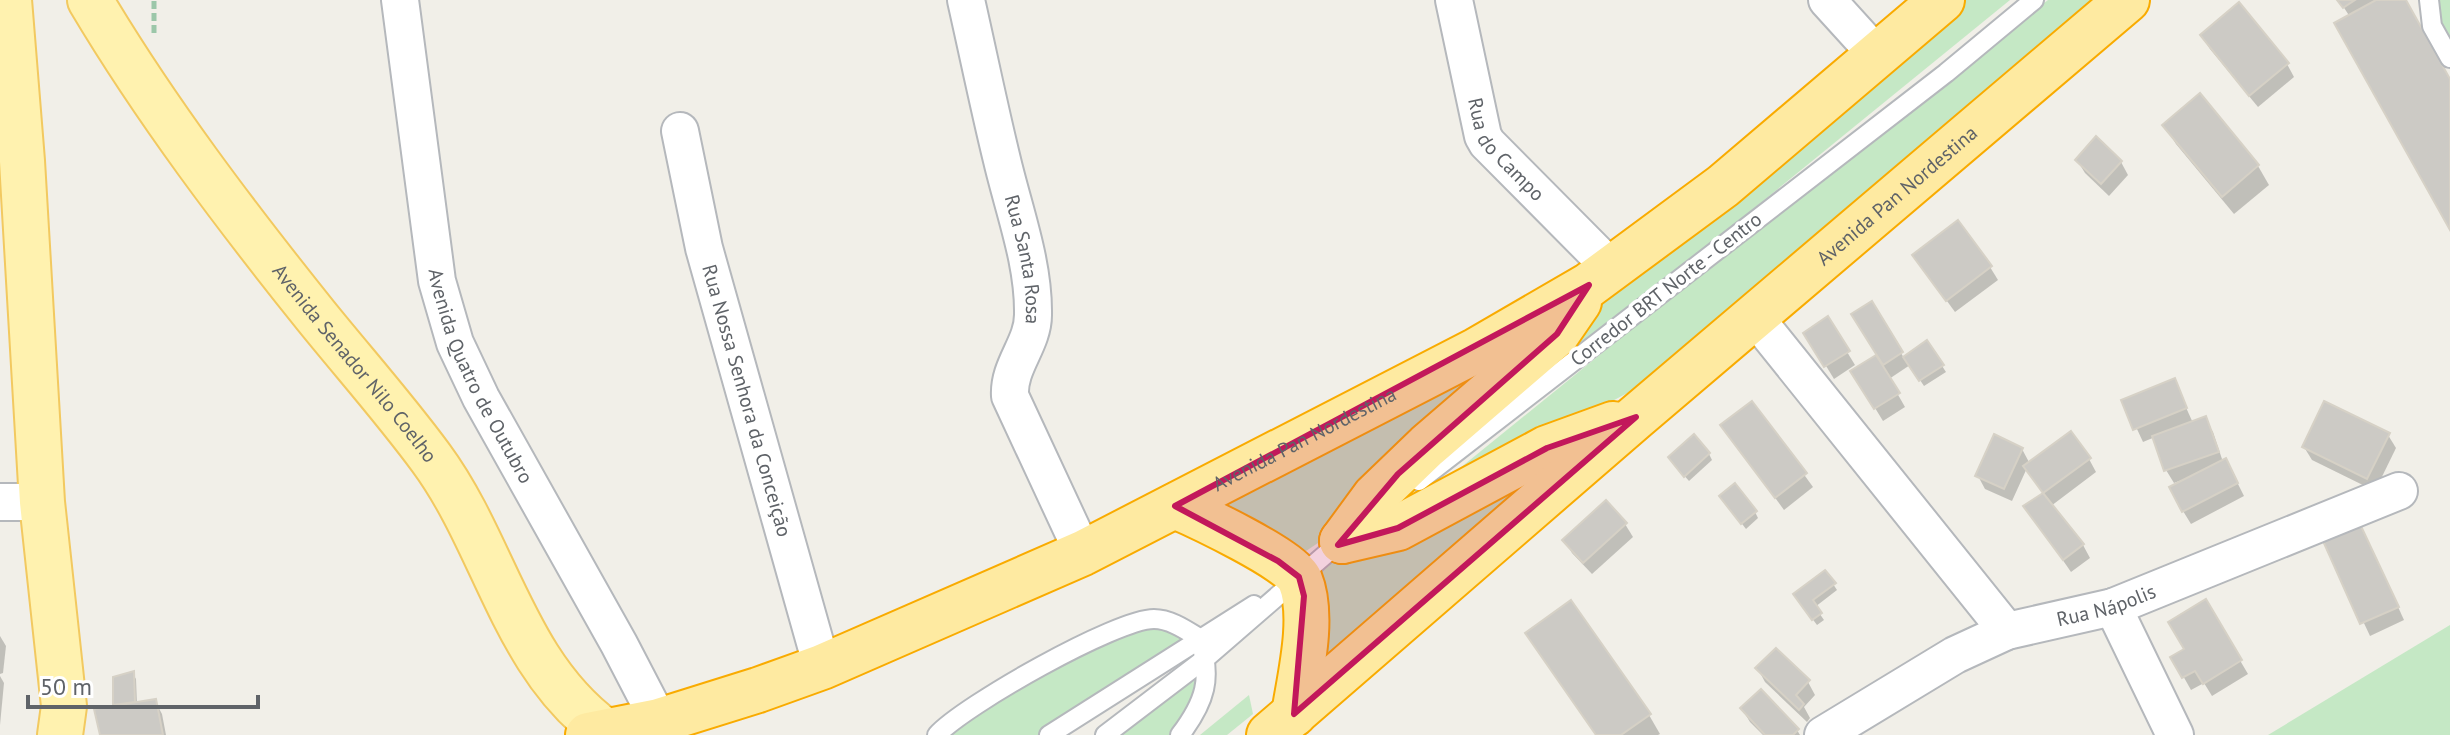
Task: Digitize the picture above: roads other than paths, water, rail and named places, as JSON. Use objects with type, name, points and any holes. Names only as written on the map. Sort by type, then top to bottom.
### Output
[{"type":"highway","name":"Avenida Pan Nordestina","points":[[597,733],[659,721],[822,667],[1083,553],[1477,350],[1600,277],[1723,186],[1942,0]]},
{"type":"highway","name":"Avenida Pan Nordestina","points":[[1282,725],[1636,417],[2127,0]]},
{"type":"highway","points":[[1342,541],[1375,496],[1557,334],[1600,277]]},
{"type":"highway","points":[[1342,541],[1398,528],[1547,448],[1636,417]]},
{"type":"highway","points":[[1175,506],[1222,527],[1278,561],[1298,578],[1304,596],[1305,630],[1282,725]]},
{"type":"main road","points":[[9,0],[22,161],[21,502],[64,706],[60,735]]},
{"type":"main road","name":"Avenida Senador Nilo Coelho","points":[[90,0],[128,64],[220,191],[313,313],[431,458],[459,501],[537,658],[597,733]]},
{"type":"street","name":"Avenida Quatro de Outubro","points":[[400,0],[437,281],[455,343],[481,398],[659,721]]},
{"type":"street","name":"Rua Santa Rosa","points":[[966,0],[1029,266],[1032,330],[1009,382],[1010,396],[1083,553]]},
{"type":"street","name":"Rua do Campo","points":[[1454,0],[1483,136],[1600,277]]},
{"type":"street","points":[[1827,0],[1877,55]]},
{"type":"street","name":"Rua Nossa Senhora da Conceição","points":[[680,131],[704,248],[822,667]]},
{"type":"street","points":[[1754,316],[2007,631]]},
{"type":"street","name":"Rua Nápolis","points":[[1823,735],[1955,655],[2007,631],[2113,607],[2399,491]]},
{"type":"street","points":[[2113,607],[2175,735]]},
{"type":"lane","name":"Corredor BRT Norte - Centro","points":[[1298,578],[1946,73],[2034,0]]},
{"type":"lane","points":[[2429,0],[2432,26],[2450,58]]},
{"type":"lane","points":[[1049,735],[1298,578]]},
{"type":"lane","points":[[1105,735],[1206,658],[1298,578]]},
{"type":"lane","points":[[937,735],[958,716],[1078,646],[1136,621],[1157,619],[1199,638],[1206,658],[1206,692],[1194,717],[1180,735]]}]
